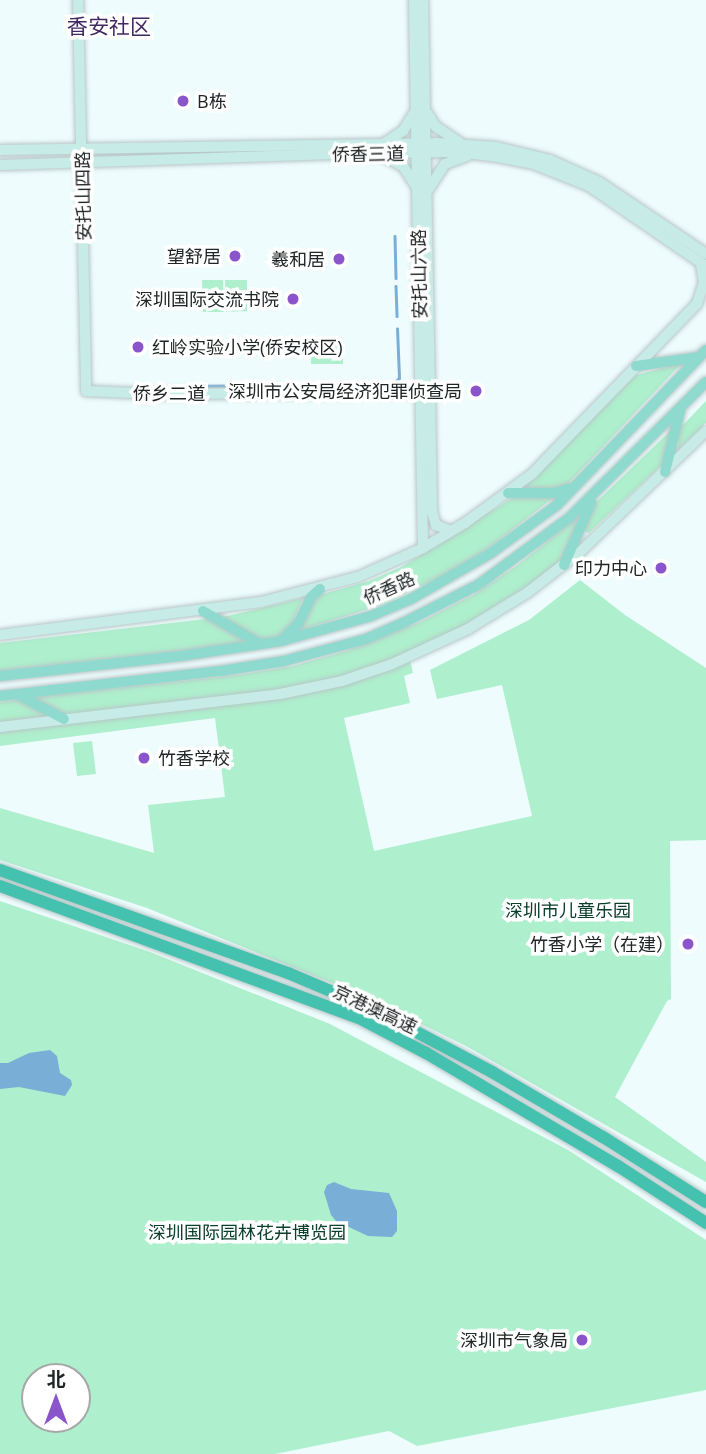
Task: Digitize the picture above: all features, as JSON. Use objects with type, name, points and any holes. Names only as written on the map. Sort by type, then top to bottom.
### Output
[{"type":"highway","name":"京港澳高速","points":[[0,870],[288,972],[373,1009],[434,1038],[706,1202]]},
{"type":"highway","name":"京港澳高速","points":[[0,886],[357,1017],[426,1053],[607,1160],[706,1223]]},
{"type":"main road","points":[[636,366],[702,353]]},
{"type":"main road","name":"侨香路","points":[[0,676],[181,656],[281,641],[371,617],[411,599],[452,577],[526,530],[575,488],[702,353]]},
{"type":"main road","name":"侨香路","points":[[0,696],[220,671],[284,661],[366,639],[478,584],[540,542],[596,494],[706,382]]},
{"type":"main road","points":[[665,472],[681,408]]},
{"type":"main road","points":[[508,493],[554,493],[575,488]]},
{"type":"main road","points":[[564,565],[596,494]]},
{"type":"main road","points":[[281,641],[298,624],[312,597],[320,589]]},
{"type":"main road","points":[[203,611],[261,644]]},
{"type":"main road","points":[[17,694],[64,719]]},
{"type":"street","name":"安托山四路","points":[[78,0],[86,391]]},
{"type":"street","name":"安托山六路","points":[[414,0],[416,105],[426,201],[432,512],[436,525],[451,531]]},
{"type":"street","name":"安托山六路","points":[[423,0],[424,97],[418,193],[423,548]]},
{"type":"street","points":[[424,97],[429,118],[435,127],[453,139],[470,144]]},
{"type":"street","points":[[379,144],[390,141],[404,131],[416,105]]},
{"type":"street","name":"侨香三道","points":[[0,150],[379,144],[483,155],[534,164],[572,178],[704,261]]},
{"type":"street","name":"侨香三道","points":[[0,165],[371,153],[470,144],[532,155],[584,174],[704,261]]},
{"type":"street","points":[[371,153],[388,157],[402,166],[413,178],[418,193]]},
{"type":"street","points":[[426,201],[433,178],[444,164],[465,156],[483,155]]},
{"type":"street","points":[[0,635],[203,611],[320,589],[369,573],[423,548],[508,493],[532,474],[702,297],[704,261]]},
{"type":"street","name":"侨乡二道","points":[[86,391],[158,394],[421,392]]},
{"type":"street","points":[[0,727],[245,699],[342,681],[392,664],[468,629],[527,593],[564,565],[706,431]]},
{"type":"green space","points":[[202,280],[223,280],[224,312],[203,312]]},
{"type":"green space","points":[[225,280],[247,280],[247,311],[226,312]]},
{"type":"green space","points":[[311,345],[343,345],[343,364],[311,364]]},
{"type":"green space","points":[[682,363],[568,484],[560,489],[522,489],[636,375]]},
{"type":"green space","points":[[706,401],[706,423],[678,450],[679,429]]},
{"type":"green space","points":[[671,430],[665,462],[589,533],[583,531],[590,508]]},
{"type":"green space","points":[[514,497],[553,498],[490,547],[447,574],[381,605],[298,631],[319,595],[369,581],[401,567]]},
{"type":"green space","points":[[579,516],[565,557],[550,572],[458,629],[389,661],[342,676],[274,691],[67,717],[34,697],[237,675],[293,666],[349,650],[420,622],[473,595],[519,564]]},
{"type":"green space","name":"深圳市儿童乐园","points":[[580,580],[625,615],[706,668],[706,840],[670,841],[671,999],[667,1001],[615,1097],[706,1162],[706,1182],[466,1046],[364,996],[147,908],[0,860],[0,808],[154,853],[148,805],[225,797],[215,718],[0,746],[0,731],[327,688],[383,673],[410,660],[413,673],[404,676],[410,703],[344,718],[374,851],[532,816],[502,685],[437,699],[430,670],[529,620]]},
{"type":"green space","points":[[303,598],[288,632],[279,636],[258,640],[238,630],[223,617]]},
{"type":"green space","points":[[214,618],[246,644],[0,671],[0,643]]},
{"type":"green space","points":[[22,699],[50,718],[0,724],[0,702]]},
{"type":"green space","points":[[92,741],[96,774],[77,776],[73,743]]},
{"type":"green space","name":"深圳国际园林花卉博览园","points":[[0,901],[150,952],[330,1024],[568,1150],[706,1240],[706,1390],[417,1446],[389,1431],[275,1454],[0,1454]]},
{"type":"water","points":[[50,1050],[57,1056],[60,1073],[71,1080],[72,1085],[65,1096],[19,1087],[0,1089],[0,1063],[8,1063],[29,1053]]},
{"type":"water","points":[[334,1182],[351,1189],[389,1193],[397,1211],[397,1231],[392,1237],[368,1236],[336,1221],[331,1215],[324,1192],[327,1185]]},
{"type":"waterway","points":[[395,236],[396,278]]},
{"type":"waterway","points":[[396,286],[397,316]]},
{"type":"waterway","points":[[184,386],[393,384],[399,378],[397,329]]},
{"type":"place","name":"B栋","points":[[183,101]]},
{"type":"place","name":"望舒居","points":[[235,256]]},
{"type":"place","name":"羲和居","points":[[339,259]]},
{"type":"place","name":"深圳国际交流书院","points":[[293,299]]},
{"type":"place","name":"红岭实验小学(侨安校区)","points":[[138,347]]},
{"type":"place","name":"深圳市公安局经济犯罪侦查局","points":[[476,391]]},
{"type":"place","name":"印力中心","points":[[661,568]]},
{"type":"place","name":"竹香学校","points":[[144,758]]},
{"type":"place","name":"竹香小学（在建）","points":[[688,944]]},
{"type":"place","name":"深圳市气象局","points":[[582,1340]]},
{"type":"district","name":"香安社区","points":[[109,26]]}]
